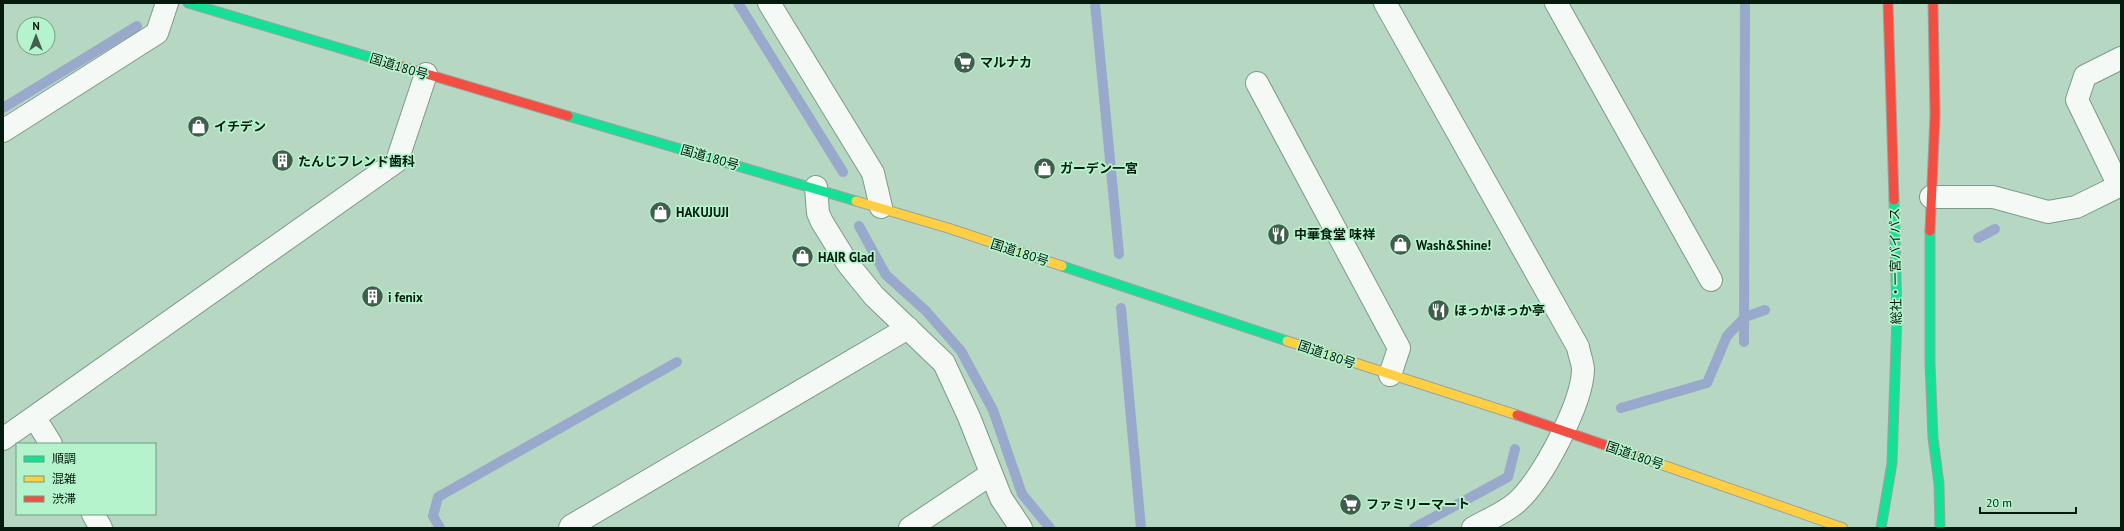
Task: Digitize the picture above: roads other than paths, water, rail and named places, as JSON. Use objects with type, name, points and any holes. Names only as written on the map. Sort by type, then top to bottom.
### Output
[{"type":"highway","name":"国道180号","points":[[188,3],[880,207],[1108,280],[1390,376],[1563,430],[1843,528]]},
{"type":"highway","name":"総社・一宮バイパス","points":[[1881,528],[1892,463],[1897,315],[1888,3]]},
{"type":"highway","points":[[1933,3],[1935,115],[1931,197],[1930,363],[1933,438],[1939,484],[1940,528]]},
{"type":"highway","points":[[1808,515],[1813,528]]},
{"type":"street","points":[[3,131],[157,33],[167,3]]},
{"type":"street","points":[[769,3],[874,173],[880,207]]},
{"type":"street","points":[[1385,3],[1578,347],[1583,369],[1580,387],[1563,430],[1544,471],[1517,503],[1473,528]]},
{"type":"street","points":[[1556,3],[1711,280]]},
{"type":"street","points":[[1931,197],[1993,197],[2048,212],[2076,207],[2120,186],[2077,100],[2085,76],[2121,58]]},
{"type":"street","points":[[3,440],[398,161],[426,74]]},
{"type":"street","points":[[1257,83],[1399,348],[1390,376]]},
{"type":"street","points":[[816,188],[818,213],[848,264],[874,296],[944,363],[969,417],[1001,498],[1021,528]]},
{"type":"street","points":[[570,528],[571,526],[908,328]]},
{"type":"street","points":[[35,418],[50,443]]},
{"type":"street","points":[[910,528],[991,474]]},
{"type":"street","points":[[93,515],[101,528]]},
{"type":"waterway","points":[[738,3],[843,172]]},
{"type":"waterway","points":[[1095,3],[1119,254]]},
{"type":"waterway","points":[[1744,342],[1745,3]]},
{"type":"waterway","points":[[3,108],[137,26]]},
{"type":"waterway","points":[[859,226],[886,275],[926,311],[961,351],[993,410],[1022,494],[1050,528]]},
{"type":"waterway","points":[[1978,238],[1995,229]]},
{"type":"waterway","points":[[1121,308],[1141,528]]},
{"type":"waterway","points":[[1621,408],[1707,383],[1727,336],[1745,317],[1765,310]]},
{"type":"waterway","points":[[440,528],[433,516],[438,497],[677,362]]},
{"type":"waterway","points":[[1414,528],[1508,477],[1515,449]]},
{"type":"place","name":"マルナカ","points":[[965,62]]},
{"type":"place","name":"イチデン","points":[[198,126]]},
{"type":"place","name":"たんじフレンド歯科","points":[[283,161]]},
{"type":"place","name":"ガーデン一宮","points":[[1045,168]]},
{"type":"place","name":"HAKUJUJI","points":[[660,212]]},
{"type":"place","name":"中華食堂 味祥","points":[[1279,234]]},
{"type":"place","name":"Wash&Shine!","points":[[1400,245]]},
{"type":"place","name":"HAIR Glad","points":[[803,257]]},
{"type":"place","name":"i fenix","points":[[373,297]]},
{"type":"place","name":"ほっかほっか亭","points":[[1439,310]]},
{"type":"place","name":"ファミリーマート","points":[[1350,504]]}]
